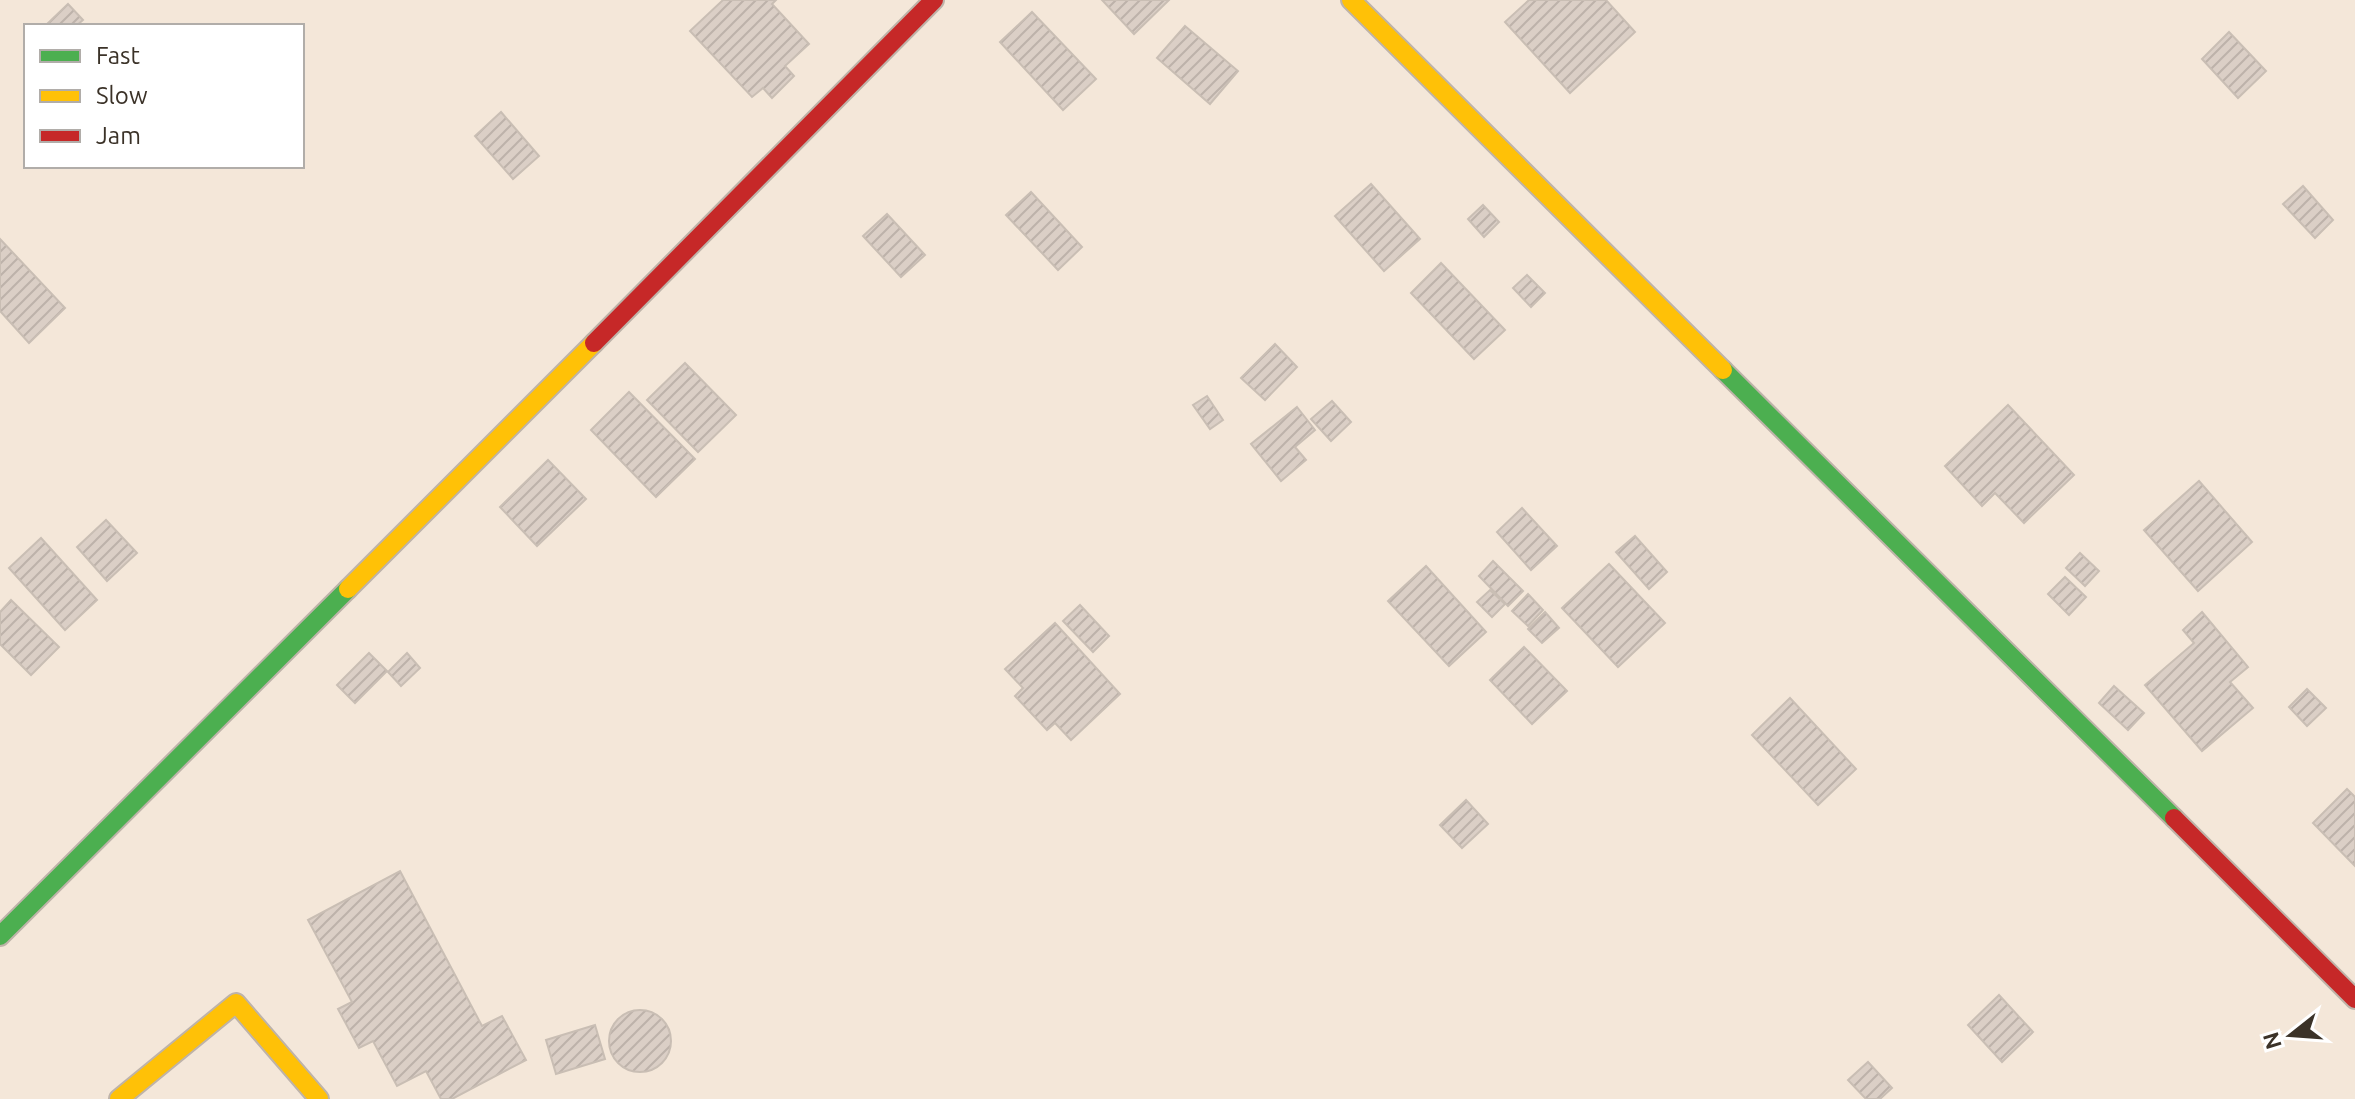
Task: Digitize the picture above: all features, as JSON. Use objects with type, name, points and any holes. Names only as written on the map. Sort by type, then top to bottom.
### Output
[{"type":"street","points":[[0,936],[934,0]]},
{"type":"street","points":[[1351,0],[2355,999]]},
{"type":"street","points":[[119,1099],[236,1003],[319,1099]]},
{"type":"building","points":[[723,0],[776,0],[772,4],[809,44],[785,66],[794,76],[772,98],[763,88],[752,97],[690,31]]},
{"type":"building","points":[[1102,0],[1169,0],[1134,34]]},
{"type":"building","points":[[1529,0],[1606,0],[1635,32],[1570,93],[1505,22]]},
{"type":"building","points":[[68,4],[83,20],[78,24],[47,24]]},
{"type":"building","points":[[1032,12],[1096,79],[1063,110],[1000,42]]},
{"type":"building","points":[[1185,26],[1238,71],[1210,104],[1157,58]]},
{"type":"building","points":[[2229,32],[2266,71],[2238,98],[2202,59]]},
{"type":"building","points":[[501,112],[539,156],[513,179],[475,136]]},
{"type":"building","points":[[1371,184],[1420,239],[1384,271],[1335,216]]},
{"type":"building","points":[[2303,186],[2333,220],[2315,238],[2283,204]]},
{"type":"building","points":[[1031,192],[1082,247],[1058,270],[1006,215]]},
{"type":"building","points":[[1483,205],[1499,222],[1484,237],[1468,219]]},
{"type":"building","points":[[887,214],[925,255],[901,277],[863,236]]},
{"type":"building","points":[[0,239],[65,308],[29,343],[0,311]]},
{"type":"building","points":[[1441,263],[1505,330],[1474,359],[1411,293]]},
{"type":"building","points":[[1527,275],[1545,293],[1531,307],[1513,288]]},
{"type":"building","points":[[1275,344],[1297,367],[1265,400],[1241,378]]},
{"type":"building","points":[[685,363],[736,415],[698,452],[647,400]]},
{"type":"building","points":[[629,392],[695,459],[656,497],[591,430]]},
{"type":"building","points":[[1207,396],[1223,420],[1210,429],[1193,405]]},
{"type":"building","points":[[1332,401],[1351,422],[1331,441],[1311,419]]},
{"type":"building","points":[[2008,405],[2074,475],[2024,523],[1995,493],[1982,506],[1945,466]]},
{"type":"building","points":[[1297,407],[1315,430],[1295,447],[1306,460],[1281,481],[1251,444]]},
{"type":"building","points":[[548,460],[586,499],[537,546],[500,507]]},
{"type":"building","points":[[2199,481],[2252,542],[2198,591],[2144,530]]},
{"type":"building","points":[[1522,508],[1557,546],[1531,570],[1497,532]]},
{"type":"building","points":[[106,520],[137,553],[107,581],[77,547]]},
{"type":"building","points":[[1635,536],[1667,572],[1649,589],[1616,552]]},
{"type":"building","points":[[41,538],[97,600],[65,630],[9,568]]},
{"type":"building","points":[[2080,553],[2099,571],[2085,586],[2066,568]]},
{"type":"building","points":[[1493,561],[1523,591],[1508,606],[1479,576]]},
{"type":"building","points":[[1609,564],[1665,623],[1618,667],[1562,608]]},
{"type":"building","points":[[1426,566],[1486,632],[1449,666],[1388,601]]},
{"type":"building","points":[[2065,577],[2086,597],[2069,615],[2048,594]]},
{"type":"building","points":[[1490,590],[1505,604],[1492,617],[1477,602]]},
{"type":"building","points":[[1528,594],[1543,610],[1528,626],[1512,611]]},
{"type":"building","points":[[11,600],[59,647],[31,675],[0,644],[0,612]]},
{"type":"building","points":[[1080,605],[1109,636],[1093,652],[1063,621]]},
{"type":"building","points":[[1545,612],[1559,628],[1542,643],[1528,629]]},
{"type":"building","points":[[2202,612],[2248,667],[2230,682],[2253,708],[2202,751],[2145,685],[2194,643],[2183,630]]},
{"type":"building","points":[[1055,623],[1120,694],[1071,740],[1055,723],[1047,730],[1015,696],[1023,688],[1005,669]]},
{"type":"building","points":[[1524,647],[1567,691],[1532,724],[1490,680]]},
{"type":"building","points":[[369,653],[387,671],[355,703],[337,685]]},
{"type":"building","points":[[407,653],[420,668],[401,686],[388,672]]},
{"type":"building","points":[[2114,686],[2144,713],[2128,730],[2099,703]]},
{"type":"building","points":[[2307,689],[2326,708],[2307,726],[2289,707]]},
{"type":"building","points":[[1790,698],[1856,769],[1818,805],[1752,735]]},
{"type":"building","points":[[2347,789],[2355,797],[2355,866],[2313,823]]},
{"type":"building","points":[[1466,800],[1488,824],[1462,848],[1440,825]]},
{"type":"building","points":[[400,871],[482,1026],[502,1016],[526,1060],[452,1099],[441,1099],[426,1071],[397,1086],[373,1041],[359,1048],[338,1009],[352,1002],[308,920]]},
{"type":"building","points":[[1999,995],[2033,1032],[2002,1062],[1968,1025]]},
{"type":"building","points":[[640,1010],[652,1012],[662,1019],[669,1029],[669,1053],[662,1063],[652,1070],[640,1072],[628,1070],[618,1063],[611,1053],[609,1041],[611,1029],[618,1019],[628,1012]]},
{"type":"building","points":[[595,1025],[605,1059],[556,1074],[546,1040]]},
{"type":"building","points":[[1868,1062],[1892,1088],[1880,1099],[1866,1099],[1848,1080]]},
{"type":"traffic: fast","points":[[1723,370],[2174,818]]},
{"type":"traffic: fast","points":[[0,936],[348,589]]},
{"type":"traffic: slow","points":[[1351,0],[1723,370]]},
{"type":"traffic: slow","points":[[348,589],[594,343]]},
{"type":"traffic: slow","points":[[119,1099],[236,1003],[319,1099]]},
{"type":"traffic: jam","points":[[594,343],[934,0]]},
{"type":"traffic: jam","points":[[2174,818],[2355,999]]}]
